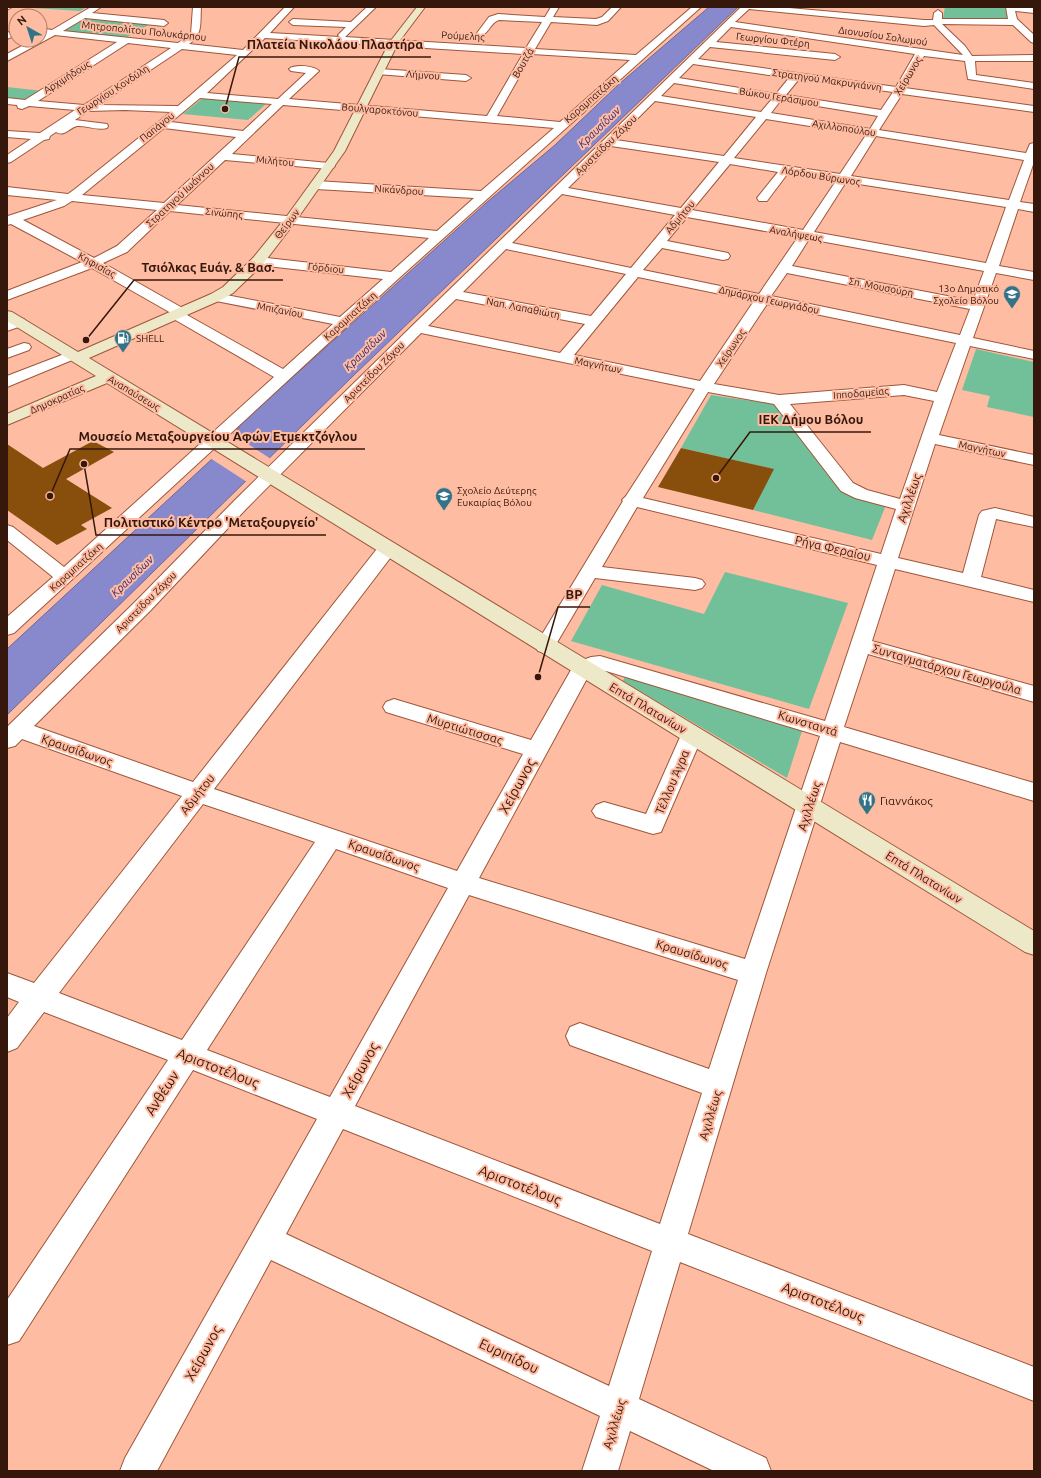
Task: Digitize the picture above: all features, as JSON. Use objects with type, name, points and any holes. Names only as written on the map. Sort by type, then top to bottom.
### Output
[{"type":"street","points":[[48,36],[97,7]]},
{"type":"street","name":"Γεωργίου Κονδύλη","points":[[7,168],[84,108],[192,38],[195,34],[197,7]]},
{"type":"street","name":"Παπάγου","points":[[9,220],[71,198],[198,95],[245,52],[290,7]]},
{"type":"street","points":[[338,40],[372,7]]},
{"type":"street","name":"Θείρων","points":[[74,356],[179,314],[232,288],[258,261],[291,220],[329,166],[344,142],[394,43],[421,7]]},
{"type":"street","name":"Βουτζά","points":[[490,119],[555,7]]},
{"type":"street","points":[[481,33],[492,19],[498,17],[598,22],[605,19],[617,7]]},
{"type":"street","name":"Καραμπατζάκη","points":[[7,628],[215,442],[284,376],[482,196],[697,7]]},
{"type":"street","name":"Αριστείδου Ζάχου","points":[[12,735],[143,606],[266,474],[453,294],[746,7]]},
{"type":"street","points":[[750,7],[834,17],[924,23],[1027,19]]},
{"type":"street","points":[[1034,10],[1010,8],[1014,20],[1034,40]]},
{"type":"street","points":[[937,9],[937,23],[970,58],[970,74],[972,77],[1034,86]]},
{"type":"street","name":"Αρχιμήδους","points":[[13,111],[130,40],[149,32],[164,23],[84,15]]},
{"type":"street","points":[[823,38],[834,17]]},
{"type":"street","points":[[276,21],[353,25]]},
{"type":"street","name":"Διονυσίου Σολωμού","points":[[729,24],[921,53],[970,58],[1034,58]]},
{"type":"street","name":"Μητροπολίτου Πολυκάρπου","points":[[48,32],[245,52]]},
{"type":"street","name":"Ρούμελης","points":[[262,35],[638,58]]},
{"type":"street","points":[[823,73],[848,42]]},
{"type":"street","name":"Γεωργίου Φτέρη","points":[[709,44],[836,57]]},
{"type":"street","points":[[7,58],[27,48]]},
{"type":"street","name":"Χείρωνος","points":[[546,646],[631,500],[704,387],[844,179],[900,90],[921,53]]},
{"type":"street","name":"Στρατηγού Μακρυγιάννη","points":[[691,61],[796,76],[823,73],[900,90],[1034,109]]},
{"type":"street","name":"Στρατηγού Ιωάννου","points":[[7,296],[93,263],[122,249],[165,207],[282,102],[314,71],[294,69]]},
{"type":"street","name":"Λήμνου","points":[[380,72],[466,78]]},
{"type":"street","name":"Αδμήτου","points":[[564,358],[796,76]]},
{"type":"street","name":"Βώκου Γεράσιμου","points":[[672,80],[885,114]]},
{"type":"street","name":"Βουλγαροκτόνου","points":[[198,95],[562,125]]},
{"type":"street","name":"Αχιλλοπούλου","points":[[654,98],[873,132],[1033,154]]},
{"type":"street","points":[[7,101],[84,108],[125,107],[180,109]]},
{"type":"street","name":"Γεωργίου Κονδύλη","points":[[7,160],[46,137],[75,123],[103,126]]},
{"type":"street","points":[[161,124],[245,135]]},
{"type":"street","points":[[7,134],[46,137]]},
{"type":"street","name":"Λόρδου Βύρωνος","points":[[609,142],[1023,206]]},
{"type":"street","name":"Αχιλλέως","points":[[600,1471],[753,973],[809,806],[906,506],[943,398],[978,306],[990,268],[1023,206],[1033,154]]},
{"type":"street","name":"Μιλήτου","points":[[222,156],[329,166]]},
{"type":"street","points":[[763,198],[785,170]]},
{"type":"street","name":"Νικάνδρου","points":[[316,184],[482,196]]},
{"type":"street","name":"Αναλήψεως","points":[[559,190],[684,214],[1034,276]]},
{"type":"street","name":"Σινώπης","points":[[7,191],[440,235]]},
{"type":"street","name":"Κηφισίας","points":[[9,220],[93,263],[284,376]]},
{"type":"street","points":[[658,243],[723,256]]},
{"type":"street","name":"Δημάρχου Γεωργιάδου","points":[[503,245],[1034,355]]},
{"type":"street","name":"Γόρδιου","points":[[258,261],[395,276]]},
{"type":"street","name":"Σπ. Μουσούρη","points":[[784,268],[978,306]]},
{"type":"street","name":"Ναπ. Λαπαθιώτη","points":[[453,294],[594,321]]},
{"type":"street","name":"Μπιζανίου","points":[[216,297],[344,322]]},
{"type":"street","name":"Αναπαύσεως","points":[[11,321],[74,356],[266,474]]},
{"type":"street","name":"Μαγνήτων","points":[[418,328],[704,387],[779,400]]},
{"type":"street","points":[[7,354],[24,347]]},
{"type":"street","points":[[7,382],[74,356]]},
{"type":"street","name":"Δημοκρατίας","points":[[8,419],[107,377]]},
{"type":"street","name":"Ιπποδαμείας","points":[[779,400],[904,390],[943,398]]},
{"type":"street","points":[[779,400],[848,487],[861,494],[906,506]]},
{"type":"street","name":"Μαγνήτων","points":[[930,438],[1034,460]]},
{"type":"street","name":"Επτά Πλατανίων","points":[[266,474],[1034,944]]},
{"type":"street","name":"Ρήγα Φεραίου","points":[[631,500],[1034,596]]},
{"type":"street","points":[[970,580],[988,515],[995,513],[1034,522]]},
{"type":"street","points":[[7,531],[65,577]]},
{"type":"street","name":"Αδμήτου","points":[[7,1039],[387,549]]},
{"type":"street","points":[[589,571],[695,584]]},
{"type":"street","name":"Συνταγματάρχου Γεωργούλα","points":[[861,645],[1034,694]]},
{"type":"street","name":"Κωνσταντά","points":[[582,668],[598,662],[607,664],[833,730],[1034,792]]},
{"type":"street","name":"Χείρωνος","points":[[138,1471],[582,668]]},
{"type":"street","name":"Μυρτιώτισσας","points":[[394,707],[537,750]]},
{"type":"street","name":"Κραυσίδωνος","points":[[12,735],[198,793],[464,883],[753,973]]},
{"type":"street","name":"Τέλλου Άγρα","points":[[604,811],[653,826],[692,735]]},
{"type":"street","name":"Ανθέων","points":[[7,1329],[331,837]]},
{"type":"street","name":"Αριστοτέλους","points":[[7,986],[1034,1384]]},
{"type":"street","points":[[580,1036],[719,1086]]},
{"type":"street","name":"Ευριπίδου","points":[[265,1241],[753,1471]]},
{"type":"green space","points":[[17,7],[87,7],[80,11]]},
{"type":"green space","points":[[945,7],[1006,7],[1009,20],[957,20],[943,18]]},
{"type":"green space","points":[[88,16],[154,22],[127,37],[63,31]]},
{"type":"green space","points":[[7,87],[43,91],[25,101],[7,99]]},
{"type":"green space","points":[[203,98],[266,104],[248,120],[183,114]]},
{"type":"green space","points":[[976,349],[1034,362],[1034,417],[987,407],[990,396],[962,390]]},
{"type":"green space","points":[[711,395],[780,405],[847,495],[886,505],[872,540],[753,510],[773,469],[681,448]]},
{"type":"green space","points":[[725,572],[848,603],[809,709],[571,641],[602,585],[704,614]]},
{"type":"green space","points":[[625,676],[802,731],[787,778],[623,681]]},
{"type":"water","name":"Κραυσίδων","points":[[709,7],[738,7],[352,377],[7,715],[7,649],[213,458],[245,420],[486,203],[555,145],[619,84]]},
{"type":"pier","points":[[231,433],[271,459],[247,482],[210,458]]},
{"type":"building","points":[[93,441],[114,452],[66,479],[112,508],[81,525],[87,529],[57,545],[7,510],[7,444],[43,468]]},
{"type":"building","points":[[681,448],[774,469],[753,510],[658,487]]},
{"type":"place","name":"Πλατεία Νικολάου Πλαστήρα","points":[[225,109]]},
{"type":"place","name":"13o Δημοτικό Σχολείο Βόλου","points":[[1012,309]]},
{"type":"place","name":"Τσιόλκας Ευάγ. & Βασ.","points":[[86,340]]},
{"type":"place","name":"SHELL","points":[[123,353]]},
{"type":"place","name":"Πολιτιστικό Κέντρο 'Μεταξουργείο'","points":[[84,464]]},
{"type":"place","name":"ΙΕΚ Δήμου Βόλου","points":[[716,478]]},
{"type":"place","name":"Μουσείο Μεταξουργείου Αφών Ετμεκτζόγλου","points":[[50,496]]},
{"type":"place","name":"Σχολείο Δεύτερης Ευκαιρίας Βόλου","points":[[444,511]]},
{"type":"place","name":"BP","points":[[538,677]]},
{"type":"place","name":"Γιαννάκος","points":[[867,815]]}]
